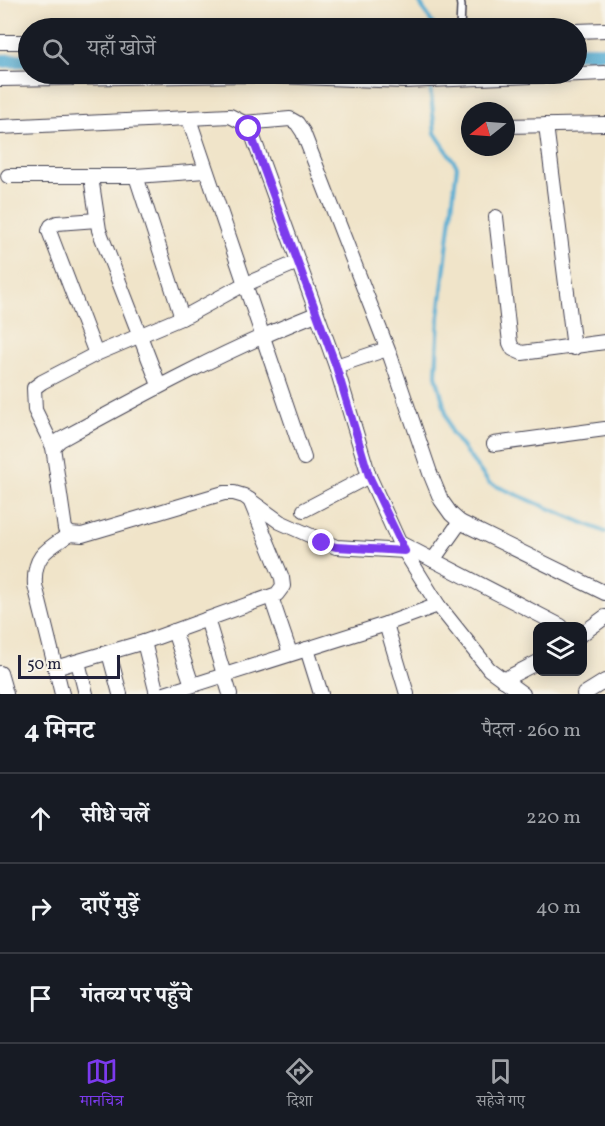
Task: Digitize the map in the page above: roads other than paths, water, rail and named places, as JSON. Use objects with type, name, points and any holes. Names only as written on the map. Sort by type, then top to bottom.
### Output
[{"type":"street","points":[[587,31],[605,30]]},
{"type":"street","points":[[0,42],[18,42]]},
{"type":"street","points":[[587,74],[605,73]]},
{"type":"street","points":[[0,80],[18,80]]},
{"type":"street","points":[[0,127],[230,116],[244,123],[253,137],[336,366],[369,476],[402,547],[438,605],[489,669],[522,694]]},
{"type":"street","points":[[189,119],[304,458]]},
{"type":"street","points":[[244,123],[290,119],[297,123],[303,132],[387,349],[434,482],[450,514],[460,522],[605,592]]},
{"type":"street","points":[[515,126],[605,124]]},
{"type":"street","points":[[546,125],[574,348]]},
{"type":"street","points":[[8,176],[136,176],[206,171]]},
{"type":"street","points":[[136,176],[182,318]]},
{"type":"street","points":[[90,177],[97,220],[159,385]]},
{"type":"street","points":[[496,217],[510,343],[513,349],[522,353],[574,348],[605,342]]},
{"type":"street","points":[[96,354],[49,231],[51,226],[57,223],[97,220]]},
{"type":"street","points":[[70,534],[65,529],[53,447],[35,410],[34,388],[96,354],[182,318],[246,284],[298,262]]},
{"type":"street","points":[[53,447],[60,440],[159,385],[262,336],[316,314]]},
{"type":"street","points":[[336,366],[387,349]]},
{"type":"street","points":[[494,444],[605,429]]},
{"type":"street","points":[[304,510],[369,476]]},
{"type":"street","points":[[63,694],[35,585],[34,572],[43,552],[70,534],[82,535],[224,493],[244,496],[280,522],[336,547],[402,547],[433,560],[551,622]]},
{"type":"street","points":[[55,668],[144,642],[271,597],[281,590],[282,578],[250,500]]},
{"type":"street","points":[[433,560],[460,522]]},
{"type":"street","points":[[271,597],[290,653]]},
{"type":"street","points":[[165,694],[386,624],[438,605]]},
{"type":"street","points":[[587,630],[605,617]]},
{"type":"street","points":[[207,619],[230,694]]},
{"type":"street","points":[[386,624],[407,694]]},
{"type":"street","points":[[174,631],[192,686]]},
{"type":"street","points":[[144,642],[158,694]]},
{"type":"street","points":[[307,648],[321,694]]},
{"type":"street","points":[[109,653],[120,694]]},
{"type":"street","points":[[78,662],[86,694]]},
{"type":"street","points":[[503,680],[533,664]]},
{"type":"street","points":[[0,673],[6,694]]},
{"type":"street","points":[[584,694],[605,681]]},
{"type":"lane","points":[[460,0],[460,18]]},
{"type":"waterway","points":[[418,0],[429,18]]},
{"type":"waterway","points":[[587,52],[605,52]]},
{"type":"waterway","points":[[0,61],[18,60]]},
{"type":"waterway","points":[[430,84],[435,133],[457,166],[439,316],[436,375],[451,432],[489,483],[605,532]]}]
